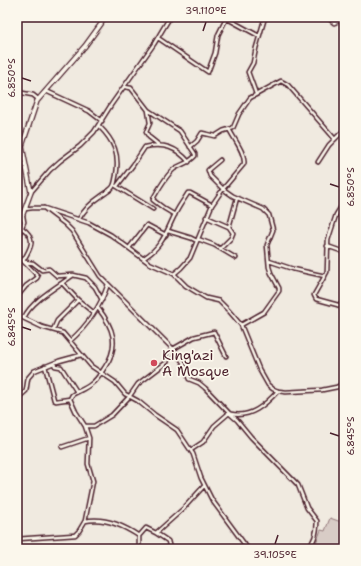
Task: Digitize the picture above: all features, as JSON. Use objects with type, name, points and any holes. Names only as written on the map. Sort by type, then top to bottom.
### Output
[{"type":"street","points":[[32,192],[22,146],[38,99],[85,46],[101,24],[104,17]]},
{"type":"street","points":[[17,230],[32,192],[60,160],[89,139],[158,38],[170,17]]},
{"type":"street","points":[[158,38],[208,72],[215,53],[218,35],[227,17],[259,36]]},
{"type":"street","points":[[256,94],[248,72],[253,63],[265,17]]},
{"type":"street","points":[[327,17],[334,23],[343,20]]},
{"type":"street","points":[[190,146],[197,141],[202,134],[215,136],[235,126],[238,114],[250,98],[278,82],[283,81],[334,138]]},
{"type":"street","points":[[125,87],[132,89],[148,110],[178,130],[190,146],[195,156],[189,162],[176,168],[170,173],[153,199],[175,215]]},
{"type":"street","points":[[46,91],[88,111],[102,121]]},
{"type":"street","points":[[17,92],[33,95],[38,99]]},
{"type":"street","points":[[148,110],[150,124],[146,132],[159,146]]},
{"type":"street","points":[[99,126],[111,140],[117,155],[115,186]]},
{"type":"street","points":[[174,274],[187,262],[198,240],[212,205],[223,189],[242,167],[245,159],[228,129]]},
{"type":"street","points":[[318,162],[334,138],[344,130]]},
{"type":"street","points":[[17,145],[22,146]]},
{"type":"street","points":[[79,219],[89,206],[115,186],[133,166],[143,148],[168,146],[176,150],[189,162]]},
{"type":"street","points":[[220,160],[208,171],[214,181],[237,198],[263,209],[269,215],[273,230],[273,233],[266,245],[271,273],[279,288],[279,293],[264,312],[241,325]]},
{"type":"street","points":[[115,186],[153,209]]},
{"type":"street","points":[[144,258],[156,249],[166,235],[179,206],[188,193],[212,205]]},
{"type":"street","points":[[229,227],[237,198]]},
{"type":"street","points":[[344,202],[336,214],[327,246],[328,269],[315,292],[314,298],[338,305],[344,310]]},
{"type":"street","points":[[25,209],[44,208],[79,219],[102,229],[155,266],[174,274],[183,284],[205,297],[220,302],[241,325],[263,377],[268,385],[273,389],[278,391],[322,390],[337,387],[344,383]]},
{"type":"street","points":[[44,208],[72,231],[95,268],[108,284],[174,348],[183,362],[189,379],[202,385],[299,486],[306,508],[317,521],[313,542],[307,549]]},
{"type":"street","points":[[17,239],[24,222],[23,216]]},
{"type":"street","points":[[206,217],[229,227],[232,233],[233,236],[221,248]]},
{"type":"street","points":[[129,248],[147,225],[166,235]]},
{"type":"street","points":[[22,228],[28,233],[32,242],[24,261]]},
{"type":"street","points":[[168,231],[221,248],[236,258]]},
{"type":"street","points":[[327,246],[344,252]]},
{"type":"street","points":[[17,255],[37,274],[38,277],[26,286],[17,297]]},
{"type":"street","points":[[24,261],[36,264],[42,270],[49,269],[58,276],[73,275],[86,278],[102,300]]},
{"type":"street","points":[[269,261],[293,269],[325,276]]},
{"type":"street","points":[[24,318],[32,307],[73,275]]},
{"type":"street","points":[[62,283],[78,300],[94,313]]},
{"type":"street","points":[[70,341],[98,308],[108,284]]},
{"type":"street","points":[[53,330],[57,321],[78,300]]},
{"type":"street","points":[[70,399],[71,395],[91,384],[102,372],[112,355],[114,348],[113,338],[107,320],[98,308]]},
{"type":"street","points":[[17,315],[42,327],[63,333],[91,366],[115,382],[129,397],[138,401],[177,430],[196,459],[198,470],[204,486],[248,549]]},
{"type":"street","points":[[85,426],[94,426],[112,415],[129,397],[138,384],[158,367],[167,362],[174,348],[194,337],[213,332],[226,356]]},
{"type":"street","points":[[17,399],[26,391],[28,380],[32,372],[54,362],[81,355]]},
{"type":"street","points":[[54,362],[55,366],[61,367],[69,382],[77,392]]},
{"type":"street","points":[[45,366],[54,400],[70,399]]},
{"type":"street","points":[[191,450],[203,442],[214,426],[229,414],[243,415],[253,412],[268,401],[278,391]]},
{"type":"street","points":[[17,539],[74,535],[79,531],[85,520],[93,481],[88,464],[89,438],[85,426],[70,399]]},
{"type":"street","points":[[62,447],[89,438]]},
{"type":"street","points":[[17,478],[17,493]]},
{"type":"street","points":[[156,533],[186,506],[204,486]]},
{"type":"street","points":[[85,520],[96,520],[116,524],[139,536]]},
{"type":"street","points":[[139,549],[139,536],[146,528],[168,541],[169,545],[167,549]]},
{"type":"street","points":[[80,549],[95,546],[106,549]]},
{"type":"shaded area","points":[[330,518],[344,523],[344,541],[341,549],[331,549],[316,543],[321,530],[325,531]]},
{"type":"place","name":"King'azi A Mosque","points":[[154,363]]}]
